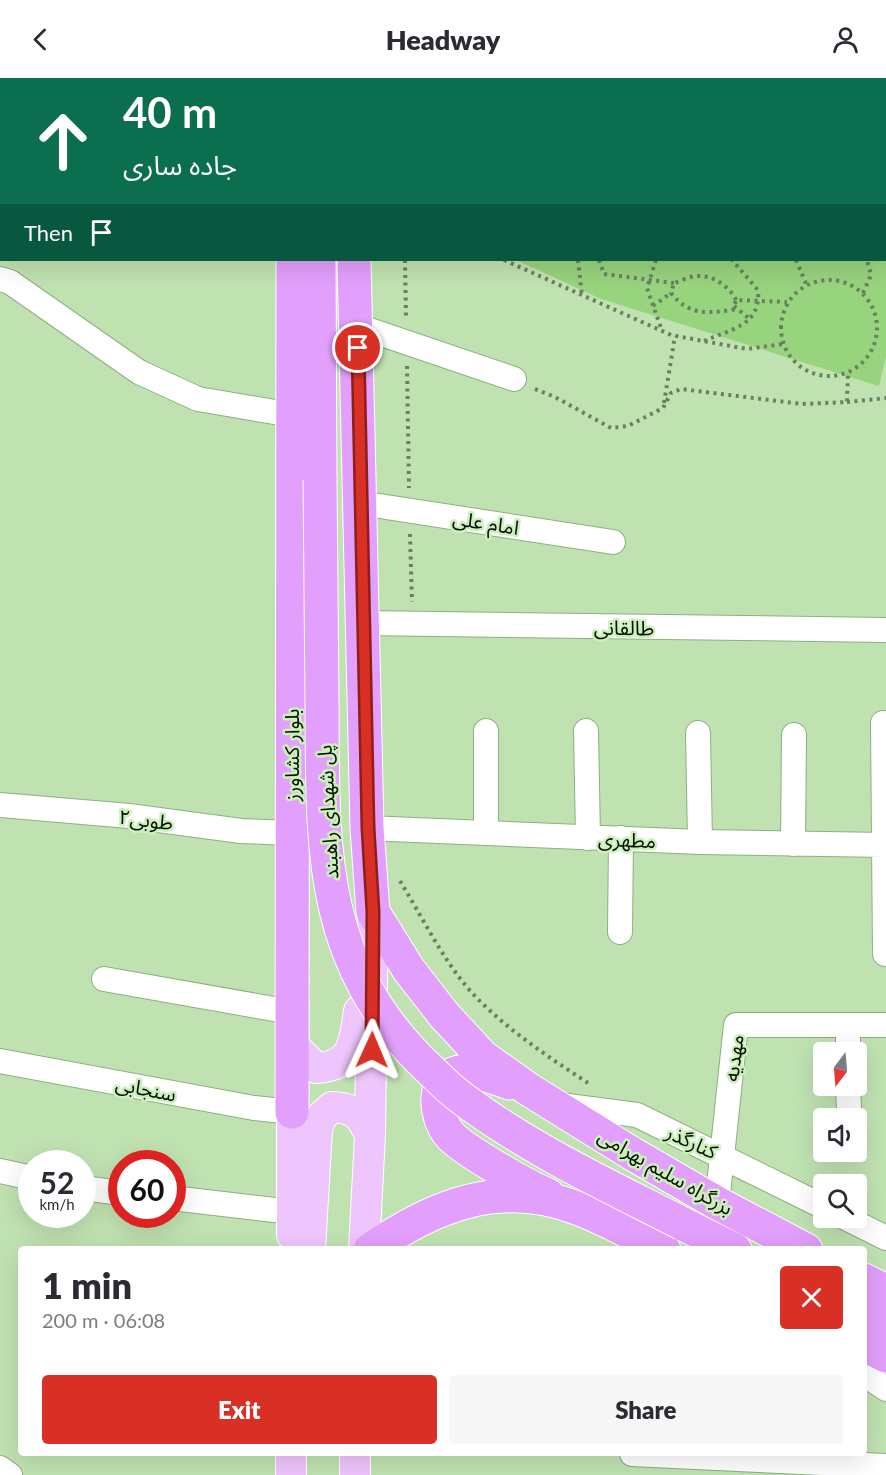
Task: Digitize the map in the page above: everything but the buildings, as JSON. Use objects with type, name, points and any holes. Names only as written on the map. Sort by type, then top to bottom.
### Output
[{"type":"highway","name":"بلوار کشاورز","points":[[292,1112],[293,261]]},
{"type":"highway","name":"پل شهدای راهبند","points":[[319,261],[323,827],[332,898],[341,935],[357,975],[388,1025],[458,1096],[524,1139],[727,1246]]},
{"type":"highway","points":[[354,261],[358,326],[368,828],[373,912],[409,970],[444,1015],[483,1057],[540,1096]]},
{"type":"highway","points":[[540,1096],[481,1074],[459,1072],[444,1082],[437,1097],[439,1118],[450,1135],[531,1188],[656,1246]]},
{"type":"highway","name":"بزرگراه سلیم بهرامی","points":[[540,1096],[717,1203],[798,1246]]},
{"type":"highway","points":[[376,1246],[401,1228],[441,1208],[484,1196],[536,1197],[578,1208]]},
{"type":"highway","points":[[867,1282],[886,1291]]},
{"type":"highway","points":[[867,1315],[886,1324]]},
{"type":"highway","points":[[867,1346],[886,1356]]},
{"type":"main road","points":[[291,1028],[316,1068],[332,1065],[345,1059],[353,1047],[373,912]]},
{"type":"main road","points":[[364,1246],[370,1135],[373,912]]},
{"type":"main road","points":[[310,1246],[318,1129],[322,1116],[332,1107],[351,1109],[361,1118],[370,1135]]},
{"type":"main road","name":"بلوار کشاورز","points":[[292,1112],[292,1246]]},
{"type":"main road","points":[[291,1456],[291,1475]]},
{"type":"main road","points":[[355,1456],[355,1475]]},
{"type":"street","points":[[0,279],[10,282],[139,372],[198,399],[292,415]]},
{"type":"street","points":[[358,326],[514,380]]},
{"type":"street","name":"امام علی","points":[[360,502],[613,542]]},
{"type":"street","name":"طالقانی","points":[[363,623],[886,630]]},
{"type":"street","points":[[883,723],[885,954]]},
{"type":"street","points":[[486,731],[486,833]]},
{"type":"street","points":[[586,732],[588,838]]},
{"type":"street","points":[[698,733],[700,842]]},
{"type":"street","points":[[793,844],[794,735]]},
{"type":"street","name":"طوبی۲","points":[[0,805],[129,816],[241,831],[291,833]]},
{"type":"street","name":"مطهری","points":[[368,828],[700,842],[885,845]]},
{"type":"street","points":[[620,932],[621,838]]},
{"type":"street","points":[[104,979],[291,1028]]},
{"type":"street","name":"مهدیه","points":[[717,1203],[736,1026],[886,1024]]},
{"type":"street","points":[[848,1025],[848,1042]]},
{"type":"street","name":"سنجابی","points":[[0,1060],[254,1108],[292,1112]]},
{"type":"street","name":"کنارگذر","points":[[540,1096],[636,1115],[813,1200]]},
{"type":"street","points":[[0,1171],[18,1175]]},
{"type":"street","points":[[186,1200],[292,1212]]},
{"type":"street","points":[[866,1228],[886,1238]]},
{"type":"street","points":[[867,1376],[886,1389]]},
{"type":"street","points":[[674,1456],[886,1466]]},
{"type":"street","points":[[0,1468],[10,1475]]},
{"type":"path","points":[[405,261],[412,624]]},
{"type":"path","points":[[506,261],[675,336],[747,350],[783,344]]},
{"type":"path","points":[[578,261],[582,296]]},
{"type":"path","points":[[598,261],[604,274],[674,283],[698,276],[715,280],[731,290],[736,300],[733,310],[701,314],[684,308],[671,293]]},
{"type":"path","points":[[656,261],[647,288],[662,331]]},
{"type":"path","points":[[704,341],[751,320],[759,301],[758,290],[733,261]]},
{"type":"path","points":[[796,261],[807,286]]},
{"type":"path","points":[[863,293],[871,275],[867,261]]},
{"type":"path","points":[[823,280],[845,282],[863,293],[875,312],[878,333],[870,354],[855,369],[835,376],[813,374],[795,362],[783,344],[780,323],[787,302],[807,286],[823,280]]},
{"type":"path","points":[[653,306],[671,293],[674,283]]},
{"type":"path","points":[[736,300],[787,302]]},
{"type":"path","points":[[734,306],[751,320]]},
{"type":"path","points":[[663,408],[675,336]]},
{"type":"path","points":[[847,402],[848,372]]},
{"type":"path","points":[[514,380],[555,397],[611,428],[628,426],[663,408],[671,393],[681,389],[802,404],[886,398]]},
{"type":"path","points":[[396,874],[434,939],[473,994],[537,1050],[597,1089]]},
{"type":"green space","points":[[518,261],[886,261],[886,357],[879,386],[601,299]]},
{"type":"route","points":[[358,348],[368,828],[373,912],[372,1050]]}]
